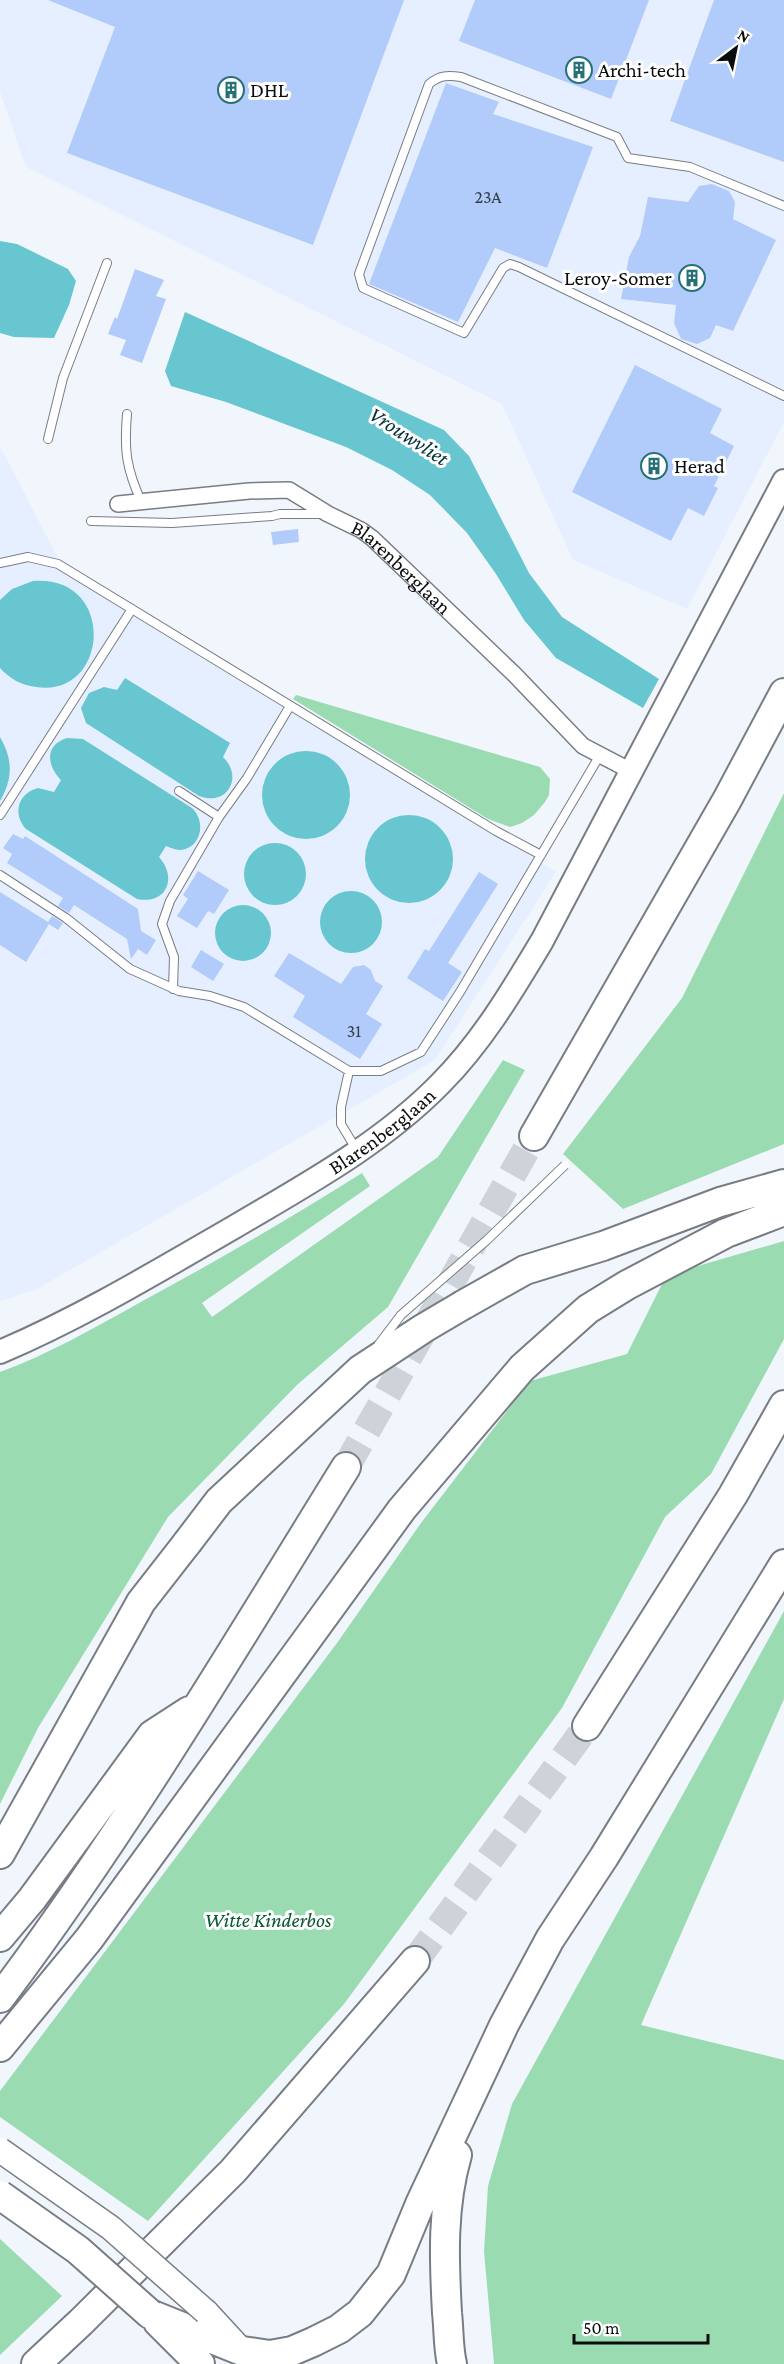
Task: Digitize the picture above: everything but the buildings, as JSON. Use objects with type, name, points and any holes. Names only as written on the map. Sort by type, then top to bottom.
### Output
[{"type":"highway","points":[[534,1136],[727,800],[784,693]]},
{"type":"highway","points":[[0,1854],[141,1602],[219,1501],[360,1370],[424,1328],[525,1270],[603,1246],[720,1203],[784,1184]]},
{"type":"highway","points":[[0,2047],[89,1939],[402,1509],[522,1368],[588,1309],[627,1285],[726,1233],[784,1211]]},
{"type":"highway","points":[[587,1726],[733,1495],[784,1405]]},
{"type":"highway","points":[[0,1998],[60,1919],[199,1705],[346,1467]]},
{"type":"highway","points":[[0,2195],[78,2250],[150,2314],[193,2328],[248,2358],[292,2351],[339,2329],[360,2313],[391,2274],[420,2204],[504,2025],[550,1939],[604,1857],[784,1564]]},
{"type":"highway","points":[[0,1937],[32,1899],[152,1735],[199,1705]]},
{"type":"highway","points":[[36,2364],[233,2171],[416,1961]]},
{"type":"highway","points":[[452,2364],[445,2272],[445,2226],[450,2179],[475,2091]]},
{"type":"highway","points":[[193,2328],[200,2364]]},
{"type":"main road","points":[[0,2150],[111,2228],[193,2328]]},
{"type":"street","name":"Blarenberglaan","points":[[0,1352],[49,1331],[118,1295],[357,1152],[400,1123],[442,1083],[498,1014],[542,940],[784,481]]},
{"type":"street","name":"Blarenberglaan","points":[[118,504],[249,491],[289,490],[372,538],[515,675],[584,746],[632,771]]},
{"type":"lane","points":[[784,206],[690,168],[628,158],[617,138],[461,77],[446,75],[436,78],[429,84],[359,273],[363,288],[464,333],[503,268],[510,264],[784,396]]},
{"type":"lane","points":[[48,439],[63,378],[107,263]]},
{"type":"lane","points":[[127,414],[125,447],[128,466],[142,502]]},
{"type":"lane","points":[[91,521],[172,523],[280,514],[328,514]]},
{"type":"lane","points":[[0,563],[28,557],[57,564],[487,825],[541,855]]},
{"type":"lane","points":[[0,815],[132,609]]},
{"type":"lane","points":[[173,989],[174,957],[162,924],[170,901],[219,817],[247,778],[290,706]]},
{"type":"lane","points":[[0,875],[66,918],[130,969],[173,989],[210,996],[244,1006],[349,1071],[381,1071],[421,1052],[460,992],[600,755]]},
{"type":"lane","points":[[179,791],[219,817]]},
{"type":"lane","points":[[349,1071],[341,1107],[341,1124],[357,1152]]},
{"type":"lane","points":[[360,1370],[400,1315],[487,1240],[565,1165]]},
{"type":"shaded area","points":[[0,0],[784,0],[784,422],[687,609],[573,560],[502,404],[26,167],[0,92]]},
{"type":"shaded area","points":[[0,446],[58,558],[556,872],[435,1060],[35,1290],[0,1301]]},
{"type":"green space","points":[[296,695],[540,767],[550,779],[549,795],[534,815],[522,823],[510,827],[488,819],[293,699]]},
{"type":"green space","points":[[784,793],[784,1144],[623,1209],[563,1154],[682,998]]},
{"type":"green space","points":[[503,1060],[525,1070],[388,1307],[298,1384],[168,1517],[38,1728],[0,1804],[0,1372],[54,1349],[196,1272],[362,1173],[370,1186],[202,1303],[212,1317],[438,1157]]},
{"type":"green space","name":"Witte Kinderbos","points":[[784,1241],[784,1339],[711,1474],[665,1517],[562,1708],[344,2004],[148,2221],[0,2117],[0,2091],[337,1643],[421,1523],[530,1381],[627,1354],[663,1282],[684,1270]]},
{"type":"green space","points":[[784,1611],[784,1699],[641,2025],[784,2060],[784,2364],[494,2364],[484,2251],[488,2186],[512,2104]]},
{"type":"green space","points":[[0,2239],[62,2296],[0,2355]]},
{"type":"water","points":[[0,241],[17,244],[68,269],[76,281],[69,305],[54,338],[14,337],[0,333]]},
{"type":"water","name":"Vrouwvliet","points":[[185,312],[444,430],[469,456],[529,573],[562,617],[659,679],[643,708],[556,658],[524,620],[467,533],[430,495],[392,470],[346,447],[226,402],[171,386],[165,371]]},
{"type":"water","points":[[33,581],[60,584],[79,596],[90,614],[94,636],[90,656],[79,674],[61,685],[36,687],[25,685],[0,668],[0,600],[12,589]]},
{"type":"water","points":[[125,678],[230,743],[223,757],[232,773],[232,781],[224,794],[209,798],[199,796],[86,723],[81,708],[89,693],[104,687],[117,690]]},
{"type":"water","points":[[0,737],[7,753],[10,769],[7,785],[0,801]]},
{"type":"water","points":[[67,738],[83,739],[192,808],[196,813],[200,833],[194,844],[181,850],[166,846],[159,857],[168,873],[166,888],[162,894],[147,900],[137,899],[26,829],[22,823],[18,811],[26,794],[38,788],[54,792],[61,780],[53,769],[50,756],[54,746]]},
{"type":"water","points":[[306,751],[323,755],[337,764],[346,778],[350,795],[346,812],[337,826],[323,835],[306,839],[289,835],[275,826],[266,812],[262,795],[266,778],[275,764],[289,755]]},
{"type":"water","points":[[409,815],[426,819],[440,828],[449,842],[453,859],[449,876],[440,890],[426,899],[409,903],[392,899],[378,890],[369,876],[365,859],[369,842],[378,828],[392,819]]},
{"type":"water","points":[[275,843],[297,852],[306,874],[297,896],[275,905],[253,896],[244,874],[253,852]]},
{"type":"water","points":[[351,891],[373,900],[382,922],[373,944],[351,953],[329,944],[320,922],[329,900]]},
{"type":"water","points":[[243,905],[254,907],[263,913],[269,922],[271,933],[269,944],[263,953],[254,959],[243,961],[232,959],[223,953],[217,944],[215,933],[217,922],[223,913],[232,907]]},
{"type":"tunnel","points":[[346,1467],[534,1136]]},
{"type":"tunnel","points":[[415,1961],[587,1726]]},
{"type":"place","name":"Archi-tech","points":[[579,70]]},
{"type":"place","name":"DHL","points":[[231,90]]},
{"type":"place","name":"Leroy-Somer","points":[[692,278]]},
{"type":"place","name":"Herad","points":[[654,466]]}]
